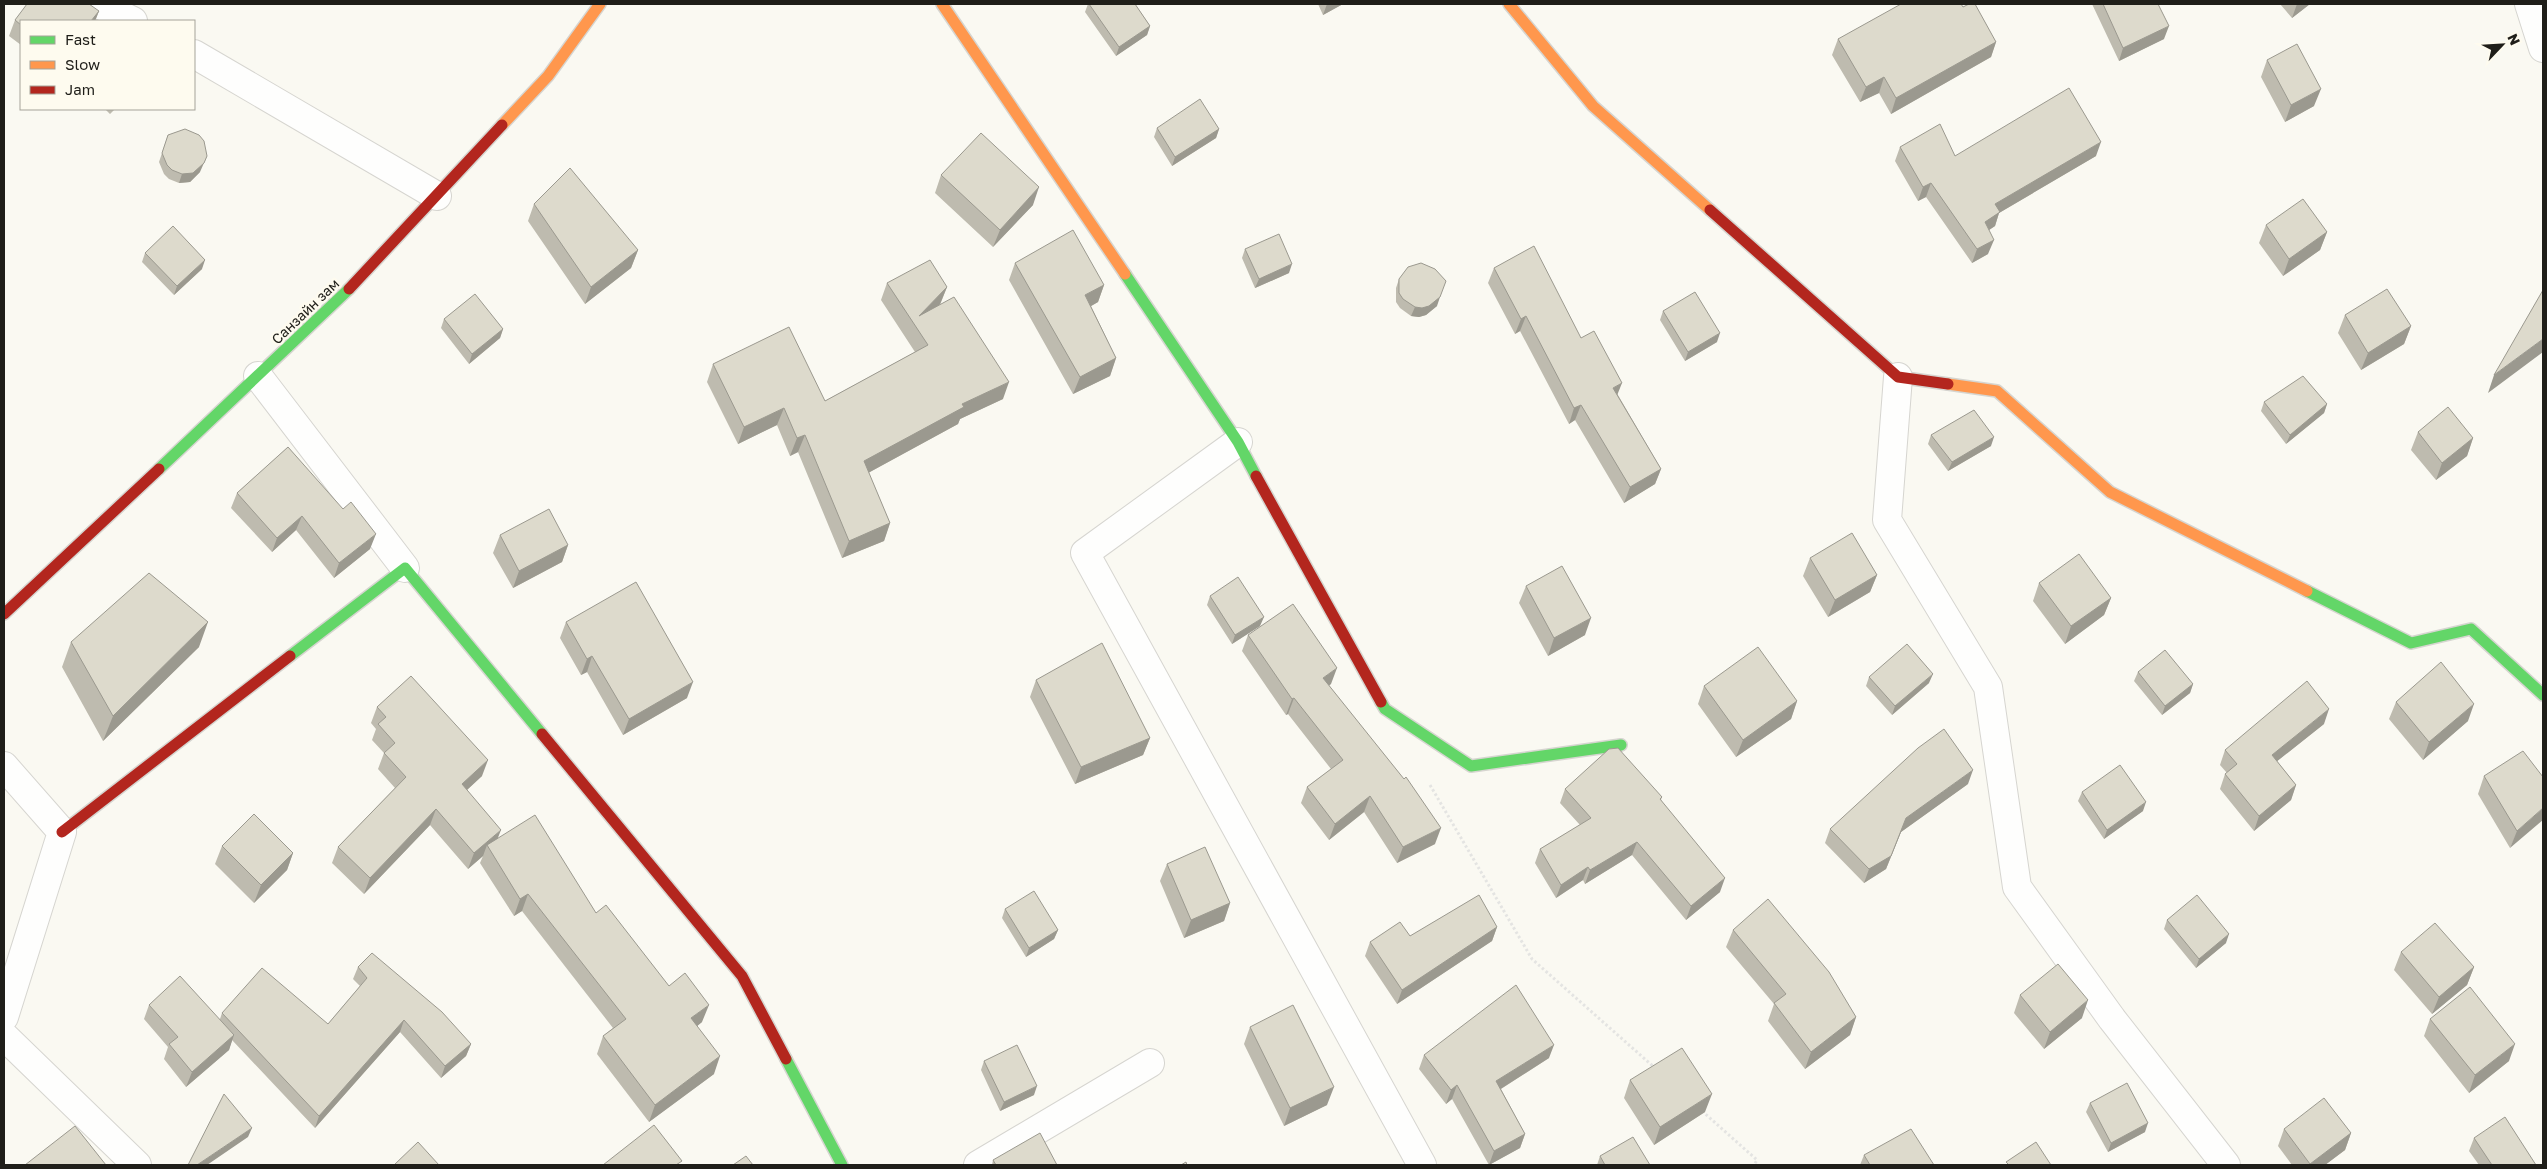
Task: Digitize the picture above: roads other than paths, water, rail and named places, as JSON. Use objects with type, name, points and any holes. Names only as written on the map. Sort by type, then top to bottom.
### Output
[{"type":"street","points":[[98,4],[131,20]]},
{"type":"street","name":"Санзайн зам","points":[[4,614],[336,304],[548,76],[600,4]]},
{"type":"street","points":[[942,4],[1238,442],[1385,709],[1471,766],[1621,745]]},
{"type":"street","points":[[1509,4],[1593,106],[1898,377],[1997,391],[2110,492],[2411,643],[2471,629],[2543,695]]},
{"type":"street","points":[[2529,4],[2543,48]]},
{"type":"street","points":[[195,55],[436,196]]},
{"type":"street","points":[[258,376],[405,568],[742,976],[842,1165]]},
{"type":"street","points":[[1898,377],[1887,520],[1988,687],[2017,887],[2112,1018],[2226,1165]]},
{"type":"street","points":[[1238,442],[1085,553],[1422,1165]]},
{"type":"street","points":[[4,1017],[62,832],[405,568]]},
{"type":"street","points":[[4,766],[62,832]]},
{"type":"street","points":[[4,1036],[137,1165]]},
{"type":"street","points":[[978,1165],[1150,1063]]}]
